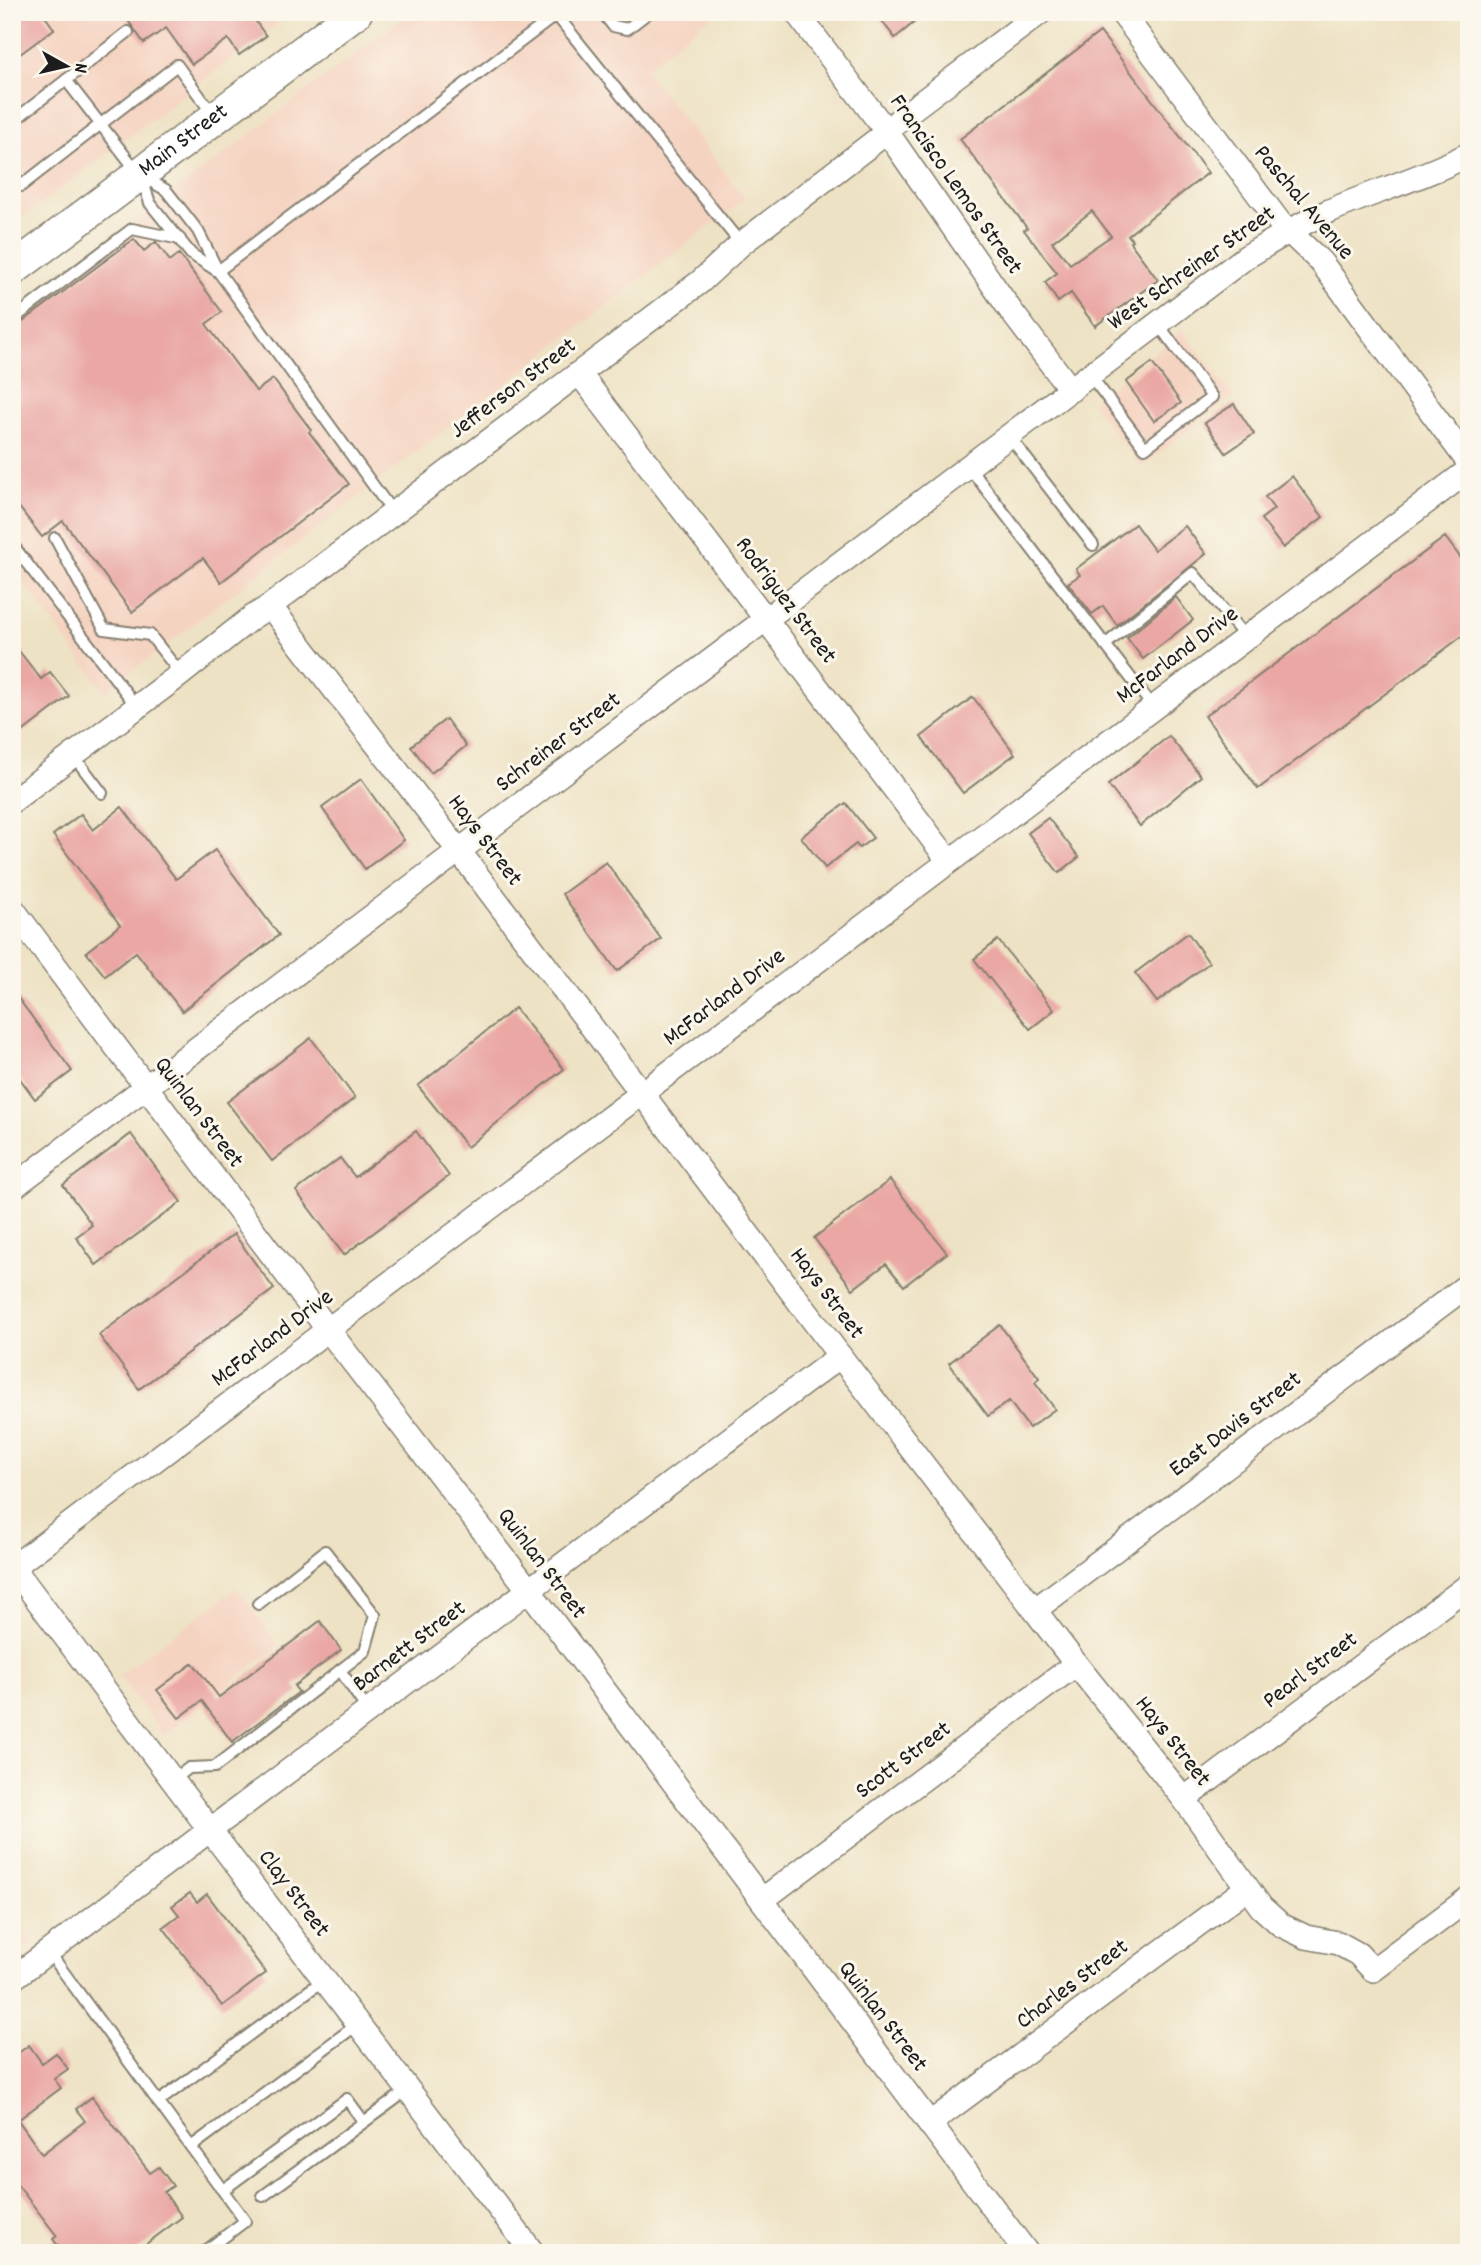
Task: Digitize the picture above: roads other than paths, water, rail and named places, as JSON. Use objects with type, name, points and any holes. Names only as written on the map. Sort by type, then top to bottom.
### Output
[{"type":"main road","name":"Main Street","points":[[14,266],[356,12]]},
{"type":"street","name":"Francisco Lemos Street","points":[[796,12],[887,132],[1011,310],[1071,390]]},
{"type":"street","name":"Jefferson Street","points":[[12,801],[699,282],[741,244],[1041,12]]},
{"type":"street","name":"Paschal Avenue","points":[[1121,12],[1280,223],[1321,262],[1469,463]]},
{"type":"street","name":"West Schreiner Street","points":[[969,467],[1246,257],[1325,213],[1436,170],[1469,154]]},
{"type":"street","name":"Rodriguez Street","points":[[579,373],[949,861]]},
{"type":"street","name":"Schreiner Street","points":[[12,1188],[969,467]]},
{"type":"street","name":"McFarland Drive","points":[[13,1567],[1469,470]]},
{"type":"street","name":"Hays Street","points":[[270,606],[1076,1664],[1184,1798],[1261,1907],[1281,1924],[1306,1937],[1338,1943],[1358,1954],[1373,1970],[1469,1898]]},
{"type":"street","name":"Quinlan Street","points":[[12,908],[1027,2253]]},
{"type":"street","name":"East Davis Street","points":[[1036,1609],[1469,1284]]},
{"type":"street","name":"Barnett Street","points":[[14,1973],[49,1952],[840,1356]]},
{"type":"street","name":"Clay Street","points":[[13,1567],[533,2253]]},
{"type":"street","name":"Pearl Street","points":[[1184,1798],[1469,1585]]},
{"type":"street","name":"Scott Street","points":[[762,1900],[1076,1664]]},
{"type":"street","name":"Charles Street","points":[[929,2124],[1247,1888]]},
{"type":"lane","points":[[602,12],[613,26],[627,29],[649,12]]},
{"type":"lane","points":[[218,271],[557,13],[741,244]]},
{"type":"lane","points":[[12,122],[128,32]]},
{"type":"lane","points":[[12,175],[21,186],[177,65],[215,118]]},
{"type":"lane","points":[[66,80],[140,175],[150,203],[191,254],[218,271]]},
{"type":"lane","points":[[140,175],[166,190],[198,231],[218,271],[394,514]]},
{"type":"lane","points":[[12,320],[132,229],[180,239]]},
{"type":"lane","points":[[1090,375],[1144,448],[1212,397],[1158,324]]},
{"type":"lane","points":[[1009,436],[1093,545]]},
{"type":"lane","points":[[969,467],[1153,708]]},
{"type":"lane","points":[[55,538],[104,629],[150,635],[181,674]]},
{"type":"lane","points":[[12,544],[137,707]]},
{"type":"lane","points":[[1105,645],[1193,573],[1246,638]]},
{"type":"lane","points":[[73,755],[102,793]]},
{"type":"lane","points":[[173,1780],[189,1768],[215,1767],[365,1651],[375,1615],[325,1551],[258,1604]]},
{"type":"lane","points":[[340,1670],[368,1712]]},
{"type":"lane","points":[[49,1952],[246,2221],[203,2253]]},
{"type":"lane","points":[[158,2102],[325,1979]]},
{"type":"lane","points":[[191,2147],[358,2023]]},
{"type":"lane","points":[[264,2196],[409,2089]]},
{"type":"lane","points":[[223,2190],[347,2099],[364,2122]]}]
